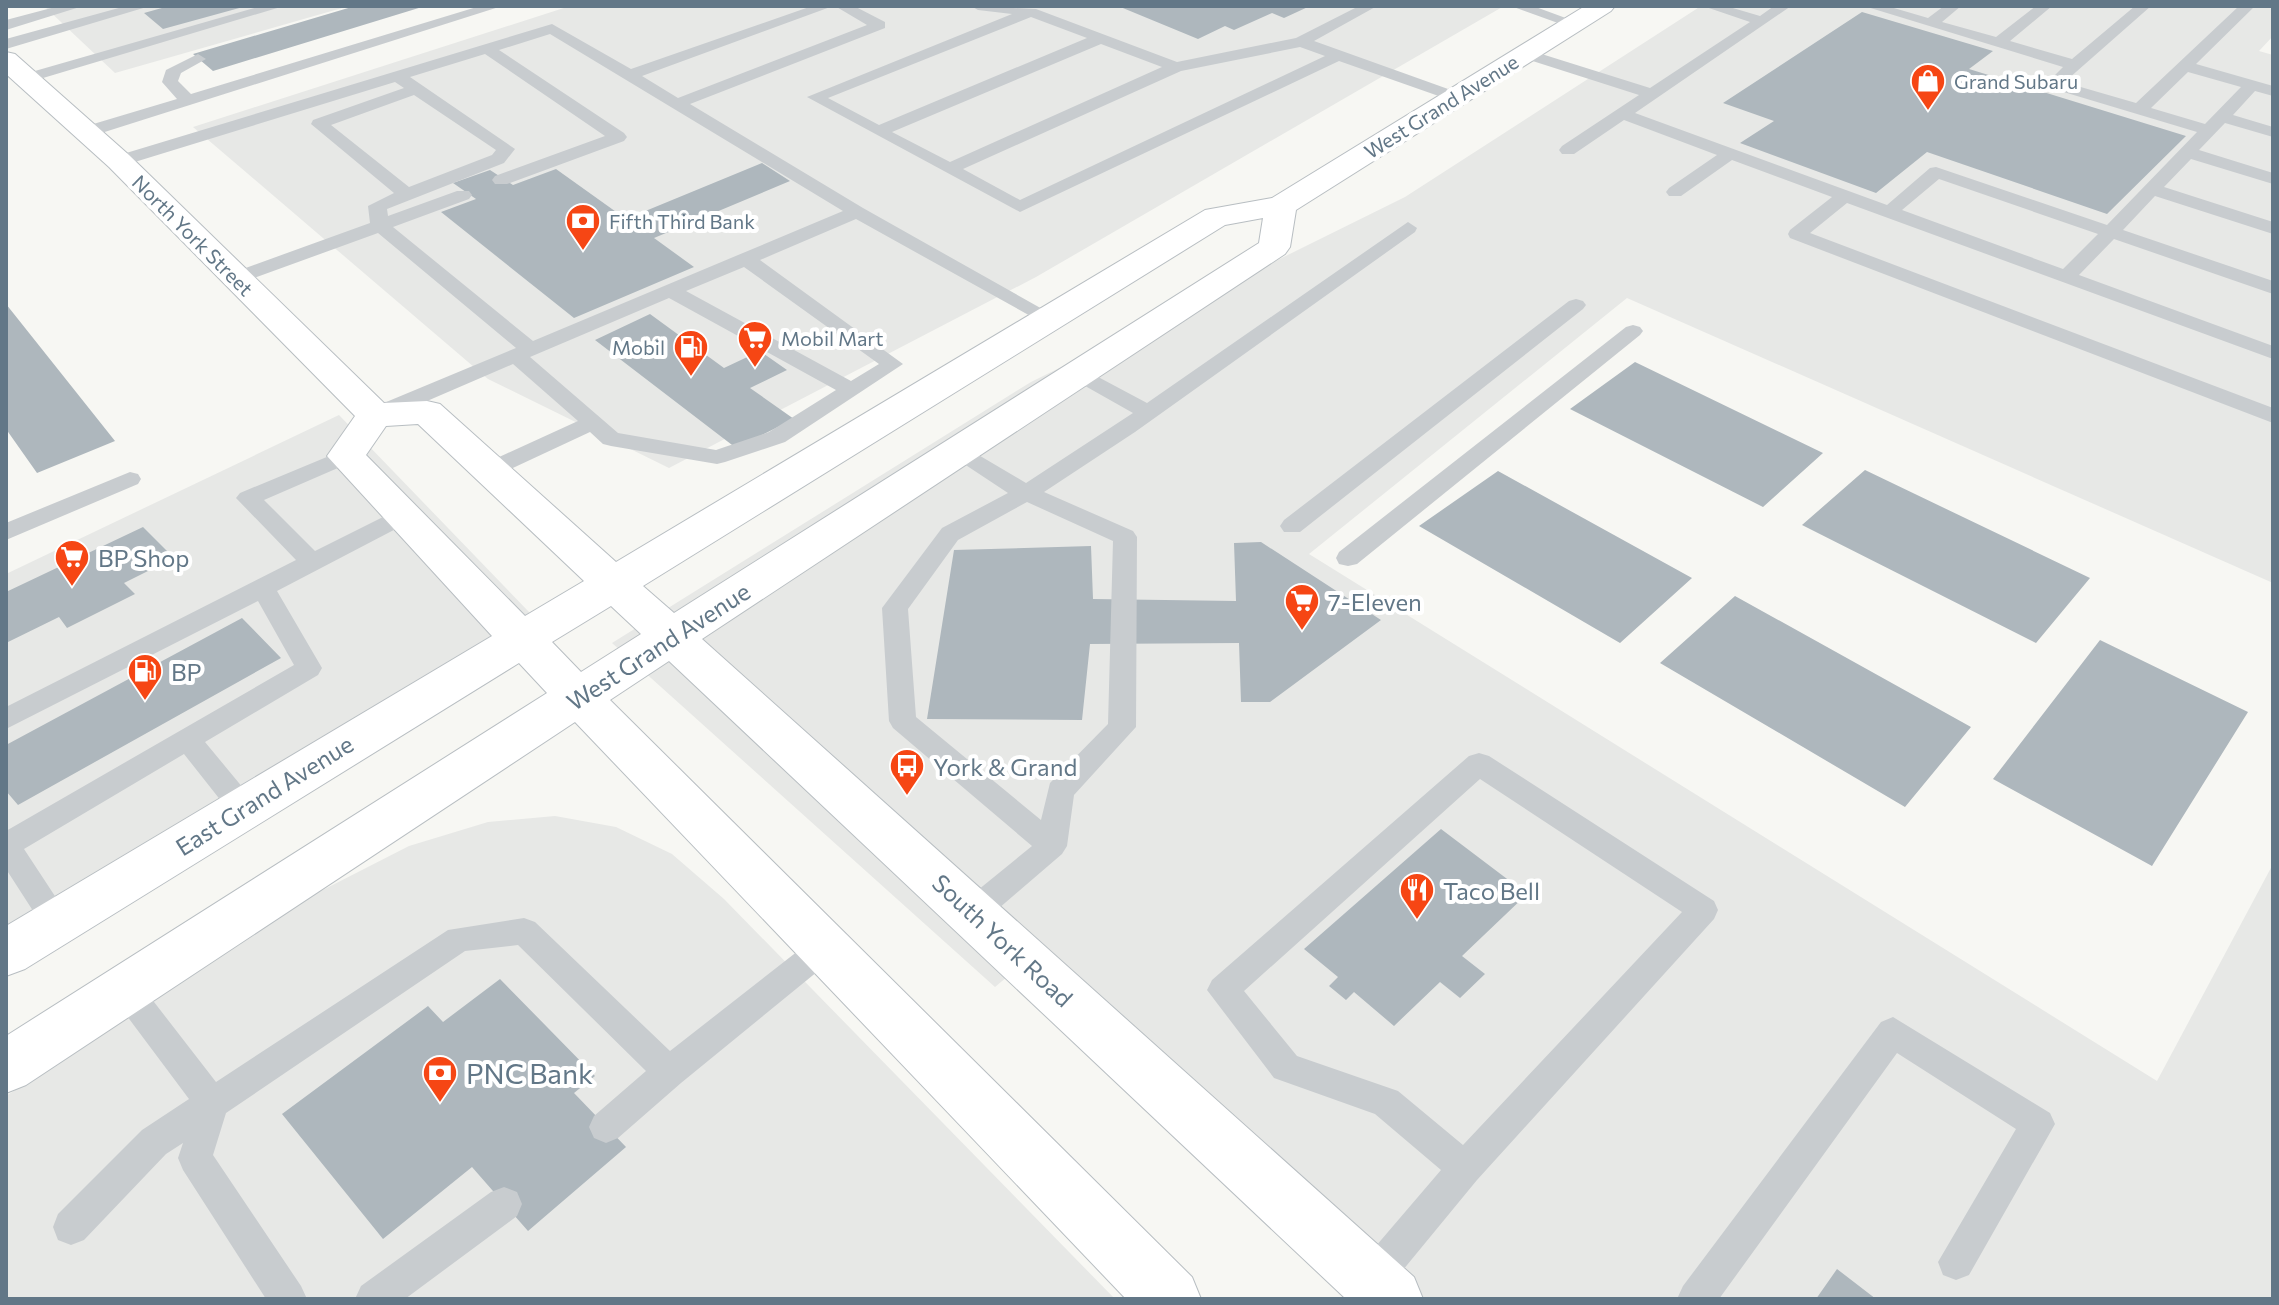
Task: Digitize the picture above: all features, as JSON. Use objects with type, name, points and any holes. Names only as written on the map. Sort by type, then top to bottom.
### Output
[{"type":"main road","name":"West Grand Avenue","points":[[522,638],[1216,217],[1281,206],[1602,6]]},
{"type":"main road","name":"North York Street","points":[[16,69],[119,161],[375,415]]},
{"type":"main road","name":"West Grand Avenue","points":[[6,1067],[1274,247],[1281,206]]},
{"type":"main road","points":[[613,582],[427,412],[375,415],[346,456],[823,949],[1170,1299]]},
{"type":"main road","name":"South York Road","points":[[613,582],[1381,1289]]},
{"type":"main road","name":"East Grand Avenue","points":[[6,953],[522,638]]},
{"type":"lane","points":[[6,25],[76,6]]},
{"type":"lane","points":[[6,44],[143,6]]},
{"type":"lane","points":[[236,18],[247,8],[256,6]]},
{"type":"lane","points":[[16,69],[277,6]]},
{"type":"lane","points":[[86,132],[495,6]]},
{"type":"lane","points":[[630,75],[826,6]]},
{"type":"lane","points":[[676,104],[880,25],[842,6]]},
{"type":"lane","points":[[978,6],[1031,12],[1176,67]]},
{"type":"lane","points":[[950,169],[1176,67],[1301,42],[1370,6]]},
{"type":"lane","points":[[1518,6],[1574,24]]},
{"type":"lane","points":[[1710,6],[1762,21]]},
{"type":"lane","points":[[1568,150],[1784,6]]},
{"type":"lane","points":[[1871,6],[2075,65]]},
{"type":"lane","points":[[1931,23],[1954,6]]},
{"type":"lane","points":[[1998,43],[2045,6]]},
{"type":"lane","points":[[2144,6],[2053,84],[2208,130]]},
{"type":"lane","points":[[2139,110],[2248,6]]},
{"type":"lane","points":[[1031,12],[815,97],[1020,207],[1337,56]]},
{"type":"lane","points":[[119,161],[552,29],[857,212],[1050,319]]},
{"type":"lane","points":[[879,131],[1101,38]]},
{"type":"lane","points":[[1301,42],[1456,97]]},
{"type":"lane","points":[[487,49],[618,137],[501,180]]},
{"type":"lane","points":[[1526,54],[1651,94]]},
{"type":"lane","points":[[188,101],[170,82],[174,70],[198,59]]},
{"type":"lane","points":[[2185,66],[2273,91]]},
{"type":"lane","points":[[397,76],[506,149],[498,159],[377,206],[380,225],[524,354],[611,439],[717,457],[777,437],[893,364],[746,259]]},
{"type":"lane","points":[[2066,278],[2252,85]]},
{"type":"lane","points":[[407,194],[319,124],[415,89]]},
{"type":"lane","points":[[1622,114],[2273,353]]},
{"type":"lane","points":[[2222,117],[2273,132]]},
{"type":"lane","points":[[2187,152],[2273,179]]},
{"type":"lane","points":[[1675,192],[1729,154]]},
{"type":"lane","points":[[1888,213],[1936,172],[2273,288]]},
{"type":"lane","points":[[2152,189],[2273,228]]},
{"type":"lane","points":[[236,278],[463,195]]},
{"type":"lane","points":[[1843,197],[1797,234],[2273,416]]},
{"type":"lane","points":[[375,415],[857,212]]},
{"type":"lane","points":[[1052,846],[903,721],[895,608],[950,534],[1026,493],[1127,427],[1408,228]]},
{"type":"lane","points":[[671,291],[851,390]]},
{"type":"lane","points":[[1292,526],[1576,305]]},
{"type":"lane","points":[[1348,558],[1633,331]]},
{"type":"lane","points":[[1078,374],[1148,412]]},
{"type":"lane","points":[[872,377],[913,402]]},
{"type":"lane","points":[[492,469],[592,423]]},
{"type":"lane","points":[[777,437],[805,467]]},
{"type":"lane","points":[[957,452],[1026,493],[1125,537],[1122,727],[1060,791],[1052,846],[973,912]]},
{"type":"lane","points":[[311,561],[248,498],[346,456]]},
{"type":"lane","points":[[6,532],[130,479]]},
{"type":"lane","points":[[6,719],[403,516]]},
{"type":"lane","points":[[57,922],[6,845],[309,668],[262,586]]},
{"type":"lane","points":[[187,739],[243,808]]},
{"type":"lane","points":[[1381,1289],[1465,1168],[1703,910],[1479,764],[1223,990],[1286,1067],[1386,1102],[1465,1168]]},
{"type":"lane","points":[[71,1227],[154,1142],[459,939],[524,931],[669,1072]]},
{"type":"lane","points":[[606,1127],[669,1072],[823,949]]},
{"type":"lane","points":[[126,990],[212,1103]]},
{"type":"lane","points":[[1696,1299],[1893,1032],[2038,1124],[1956,1262]]},
{"type":"lane","points":[[212,1103],[195,1158],[288,1299]]},
{"type":"lane","points":[[374,1299],[504,1204]]},
{"type":"shaded area","points":[[44,6],[349,6],[115,73]]},
{"type":"shaded area","points":[[570,6],[1504,6],[1036,277],[669,468],[488,379],[193,127]]},
{"type":"shaded area","points":[[1701,6],[2273,6],[2273,36],[2259,51],[2273,55],[2273,583],[1627,298],[1309,554],[2157,1081],[2273,864],[2273,1299],[1414,1299],[1037,952],[995,987],[612,643],[1031,382],[1405,197]]},
{"type":"shaded area","points":[[339,415],[556,640],[6,975],[6,574]]},
{"type":"shaded area","points":[[555,816],[616,827],[672,854],[724,899],[1115,1299],[6,1299],[6,1096],[315,894],[409,846],[488,822]]},
{"type":"building","points":[[169,6],[243,7],[163,29],[144,13]]},
{"type":"building","points":[[355,6],[422,7],[213,71],[193,54]]},
{"type":"building","points":[[1118,6],[1310,6],[1284,18],[1272,13],[1234,30],[1225,26],[1198,39]]},
{"type":"building","name":"Grand Subaru","points":[[1862,12],[1993,51],[1969,69],[2186,136],[2107,214],[1927,152],[1876,193],[1740,143],[1774,121],[1723,103]]},
{"type":"building","name":"Fifth Third Bank","points":[[762,163],[790,181],[654,238],[694,267],[574,318],[441,212],[476,199],[453,183],[490,170],[513,185],[556,169],[626,219]]},
{"type":"building","points":[[6,304],[115,441],[37,473],[6,429]]},
{"type":"building","name":"Mobil","points":[[650,314],[724,368],[760,351],[787,370],[750,388],[794,419],[736,448],[595,340]]},
{"type":"building","points":[[1635,362],[1823,453],[1763,507],[1570,409]]},
{"type":"building","points":[[1865,470],[2090,578],[2036,643],[1802,525]]},
{"type":"building","points":[[1498,471],[1692,578],[1620,643],[1419,526]]},
{"type":"building","name":"BP Shop","points":[[143,527],[174,558],[124,583],[135,594],[67,628],[59,617],[6,643],[6,592]]},
{"type":"building","points":[[1261,542],[1381,620],[1270,702],[1241,702],[1239,643],[1090,644],[1082,720],[927,719],[954,550],[1091,546],[1093,599],[1236,601],[1234,543]]},
{"type":"building","points":[[1735,596],[1971,727],[1905,807],[1660,663]]},
{"type":"building","name":"BP","points":[[242,618],[281,658],[18,805],[6,791],[6,745]]},
{"type":"building","points":[[2100,640],[2248,712],[2152,866],[1993,779]]},
{"type":"building","name":"Taco Bell","points":[[1441,829],[1527,894],[1462,956],[1485,974],[1460,998],[1440,982],[1394,1026],[1354,992],[1346,1000],[1329,986],[1338,977],[1304,949]]},
{"type":"building","name":"PNC Bank","points":[[500,979],[595,1076],[574,1093],[626,1147],[528,1231],[472,1167],[383,1239],[282,1114],[428,1006],[443,1022]]},
{"type":"building","points":[[1837,1269],[1876,1299],[1816,1299]]},
{"type":"place","name":"Grand Subaru","points":[[1928,112]]},
{"type":"place","name":"Fifth Third Bank","points":[[583,252]]},
{"type":"place","name":"Mobil Mart","points":[[755,369]]},
{"type":"place","name":"Mobil","points":[[691,378]]},
{"type":"place","name":"BP Shop","points":[[72,588]]},
{"type":"place","name":"7-Eleven","points":[[1302,632]]},
{"type":"place","name":"BP","points":[[145,702]]},
{"type":"place","name":"York & Grand","points":[[907,797]]},
{"type":"place","name":"Taco Bell","points":[[1417,921]]},
{"type":"place","name":"PNC Bank","points":[[440,1104]]}]
